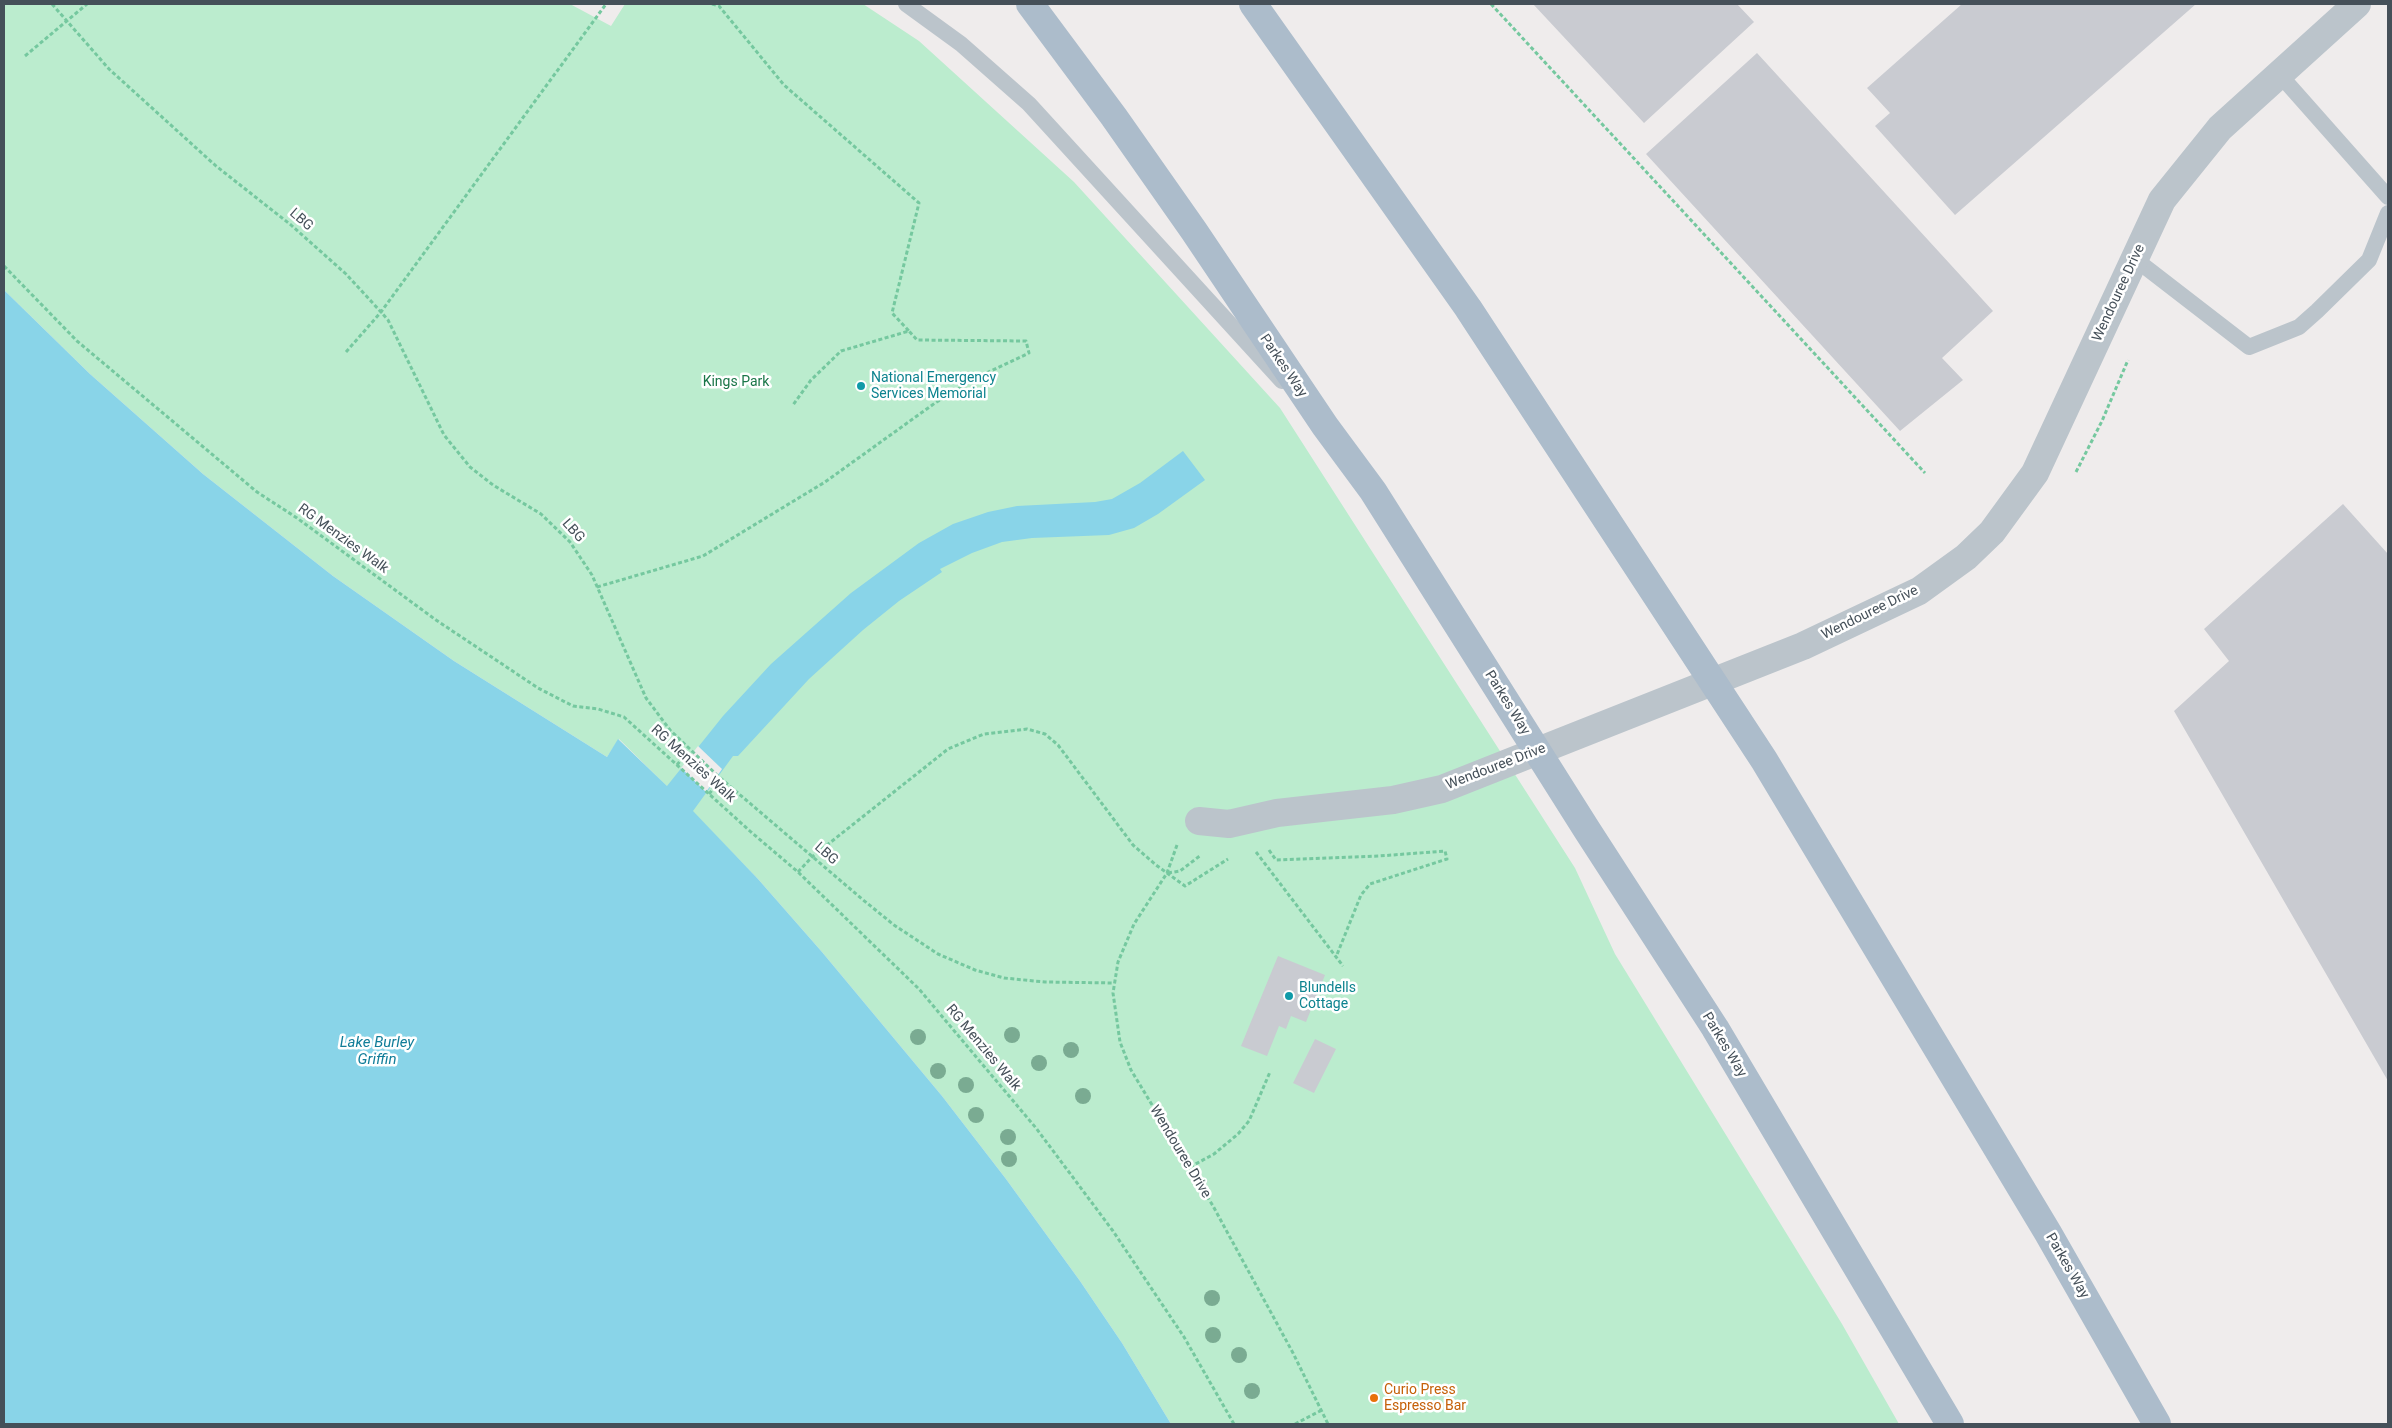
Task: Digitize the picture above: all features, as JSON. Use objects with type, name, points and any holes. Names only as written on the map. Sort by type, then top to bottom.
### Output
[{"type":"main road","name":"Parkes Way","points":[[1030,4],[1194,231],[1324,426],[1373,491],[1587,830],[1715,1028],[1950,1424]]},
{"type":"main road","name":"Parkes Way","points":[[1253,4],[1468,308],[1764,760],[2048,1233],[2157,1424]]},
{"type":"street","name":"Wendouree Drive","points":[[1199,822],[1229,824],[1277,813],[1393,800],[1442,789],[1803,646],[1919,591],[1966,557],[1992,532],[2035,473],[2162,200],[2220,128],[2357,4]]},
{"type":"lane","points":[[906,4],[961,44],[1029,104],[1324,426]]},
{"type":"lane","points":[[2280,75],[2388,197]]},
{"type":"lane","points":[[2135,259],[2248,348],[2300,327],[2369,260],[2388,213]]},
{"type":"path","name":"LBG","points":[[52,4],[109,69],[216,166],[291,225],[346,274],[381,312],[392,329],[444,435],[470,467],[493,485],[541,514],[570,542],[597,587],[646,698],[670,730],[719,777],[894,925],[938,954],[975,970],[1014,980],[1114,983]]},
{"type":"path","points":[[25,56],[87,4]]},
{"type":"path","points":[[346,352],[381,312],[606,4]]},
{"type":"path","points":[[597,587],[703,556],[825,482],[935,403],[976,378],[1029,353],[1026,341],[917,340],[892,313],[920,203],[784,85],[719,6],[712,4]]},
{"type":"path","points":[[1491,4],[1925,473]]},
{"type":"path","name":"RG Menzies Walk","points":[[4,266],[77,341],[257,492],[297,518],[436,620],[538,688],[572,706],[598,709],[624,717],[798,872],[919,989],[1036,1128],[1124,1247],[1184,1337],[1234,1424]]},
{"type":"path","points":[[793,405],[811,380],[842,351],[909,331]]},
{"type":"path","points":[[2074,474],[2102,421],[2128,359]]},
{"type":"path","points":[[798,872],[812,856],[948,749],[964,740],[984,734],[1027,729],[1044,734],[1058,745],[1138,850],[1185,886],[1211,868],[1232,857]]},
{"type":"path","points":[[677,765],[689,749]]},
{"type":"path","points":[[708,793],[719,777]]},
{"type":"path","points":[[1250,852],[1269,847],[1276,860],[1378,856],[1445,850],[1447,859],[1370,884],[1361,895],[1336,957]]},
{"type":"path","points":[[1254,850],[1343,966]]},
{"type":"path","name":"Wendouree Drive","points":[[1167,873],[1142,909],[1126,940],[1118,962],[1114,983],[1115,1016],[1123,1052],[1158,1116],[1190,1167],[1328,1424]]},
{"type":"path","points":[[1190,1167],[1214,1154],[1238,1134],[1249,1121],[1270,1072]]},
{"type":"path","points":[[1295,1424],[1322,1410]]},
{"type":"green space","name":"Kings Park","points":[[4,4],[570,4],[611,26],[625,4],[863,4],[919,41],[1074,182],[1280,408],[1575,868],[1615,954],[1842,1324],[1899,1424],[1171,1424],[1122,1343],[1080,1281],[1006,1179],[942,1096],[822,952],[758,879],[619,739],[607,757],[454,661],[333,576],[203,474],[90,374],[4,290]]},
{"type":"water","name":"Lake Burley Griffin","points":[[4,290],[90,374],[203,474],[333,576],[454,661],[607,757],[618,739],[667,786],[723,716],[771,664],[851,593],[919,543],[953,524],[988,512],[1017,506],[1095,502],[1112,499],[1140,483],[1183,451],[1205,480],[1158,514],[1134,528],[1109,535],[1032,538],[1002,542],[972,553],[940,569],[942,572],[899,601],[863,630],[809,679],[738,756],[733,756],[693,811],[758,879],[822,952],[942,1096],[1006,1179],[1080,1281],[1122,1343],[1171,1424],[4,1424]]},
{"type":"pier","points":[[698,746],[722,769],[706,792],[681,768]]},
{"type":"building","points":[[1533,4],[1737,4],[1754,22],[1644,123]]},
{"type":"building","points":[[1962,4],[2196,4],[1955,215],[1875,126],[1890,113],[1867,88]]},
{"type":"building","points":[[1757,53],[1993,311],[1942,358],[1963,380],[1900,431],[1646,154]]},
{"type":"building","points":[[2343,504],[2388,554],[2388,1081],[2174,711],[2229,661],[2204,629]]},
{"type":"building","name":"Blundells Cottage","points":[[1278,956],[1325,975],[1306,1022],[1291,1016],[1286,1029],[1279,1026],[1267,1056],[1241,1046]]},
{"type":"building","points":[[1315,1039],[1336,1049],[1314,1093],[1293,1083]]},
{"type":"place","name":"National Emergency Services Memorial","points":[[861,386]]},
{"type":"place","name":"Blundells Cottage","points":[[1289,996]]},
{"type":"place","name":"Curio Press Espresso Bar","points":[[1374,1398]]}]
